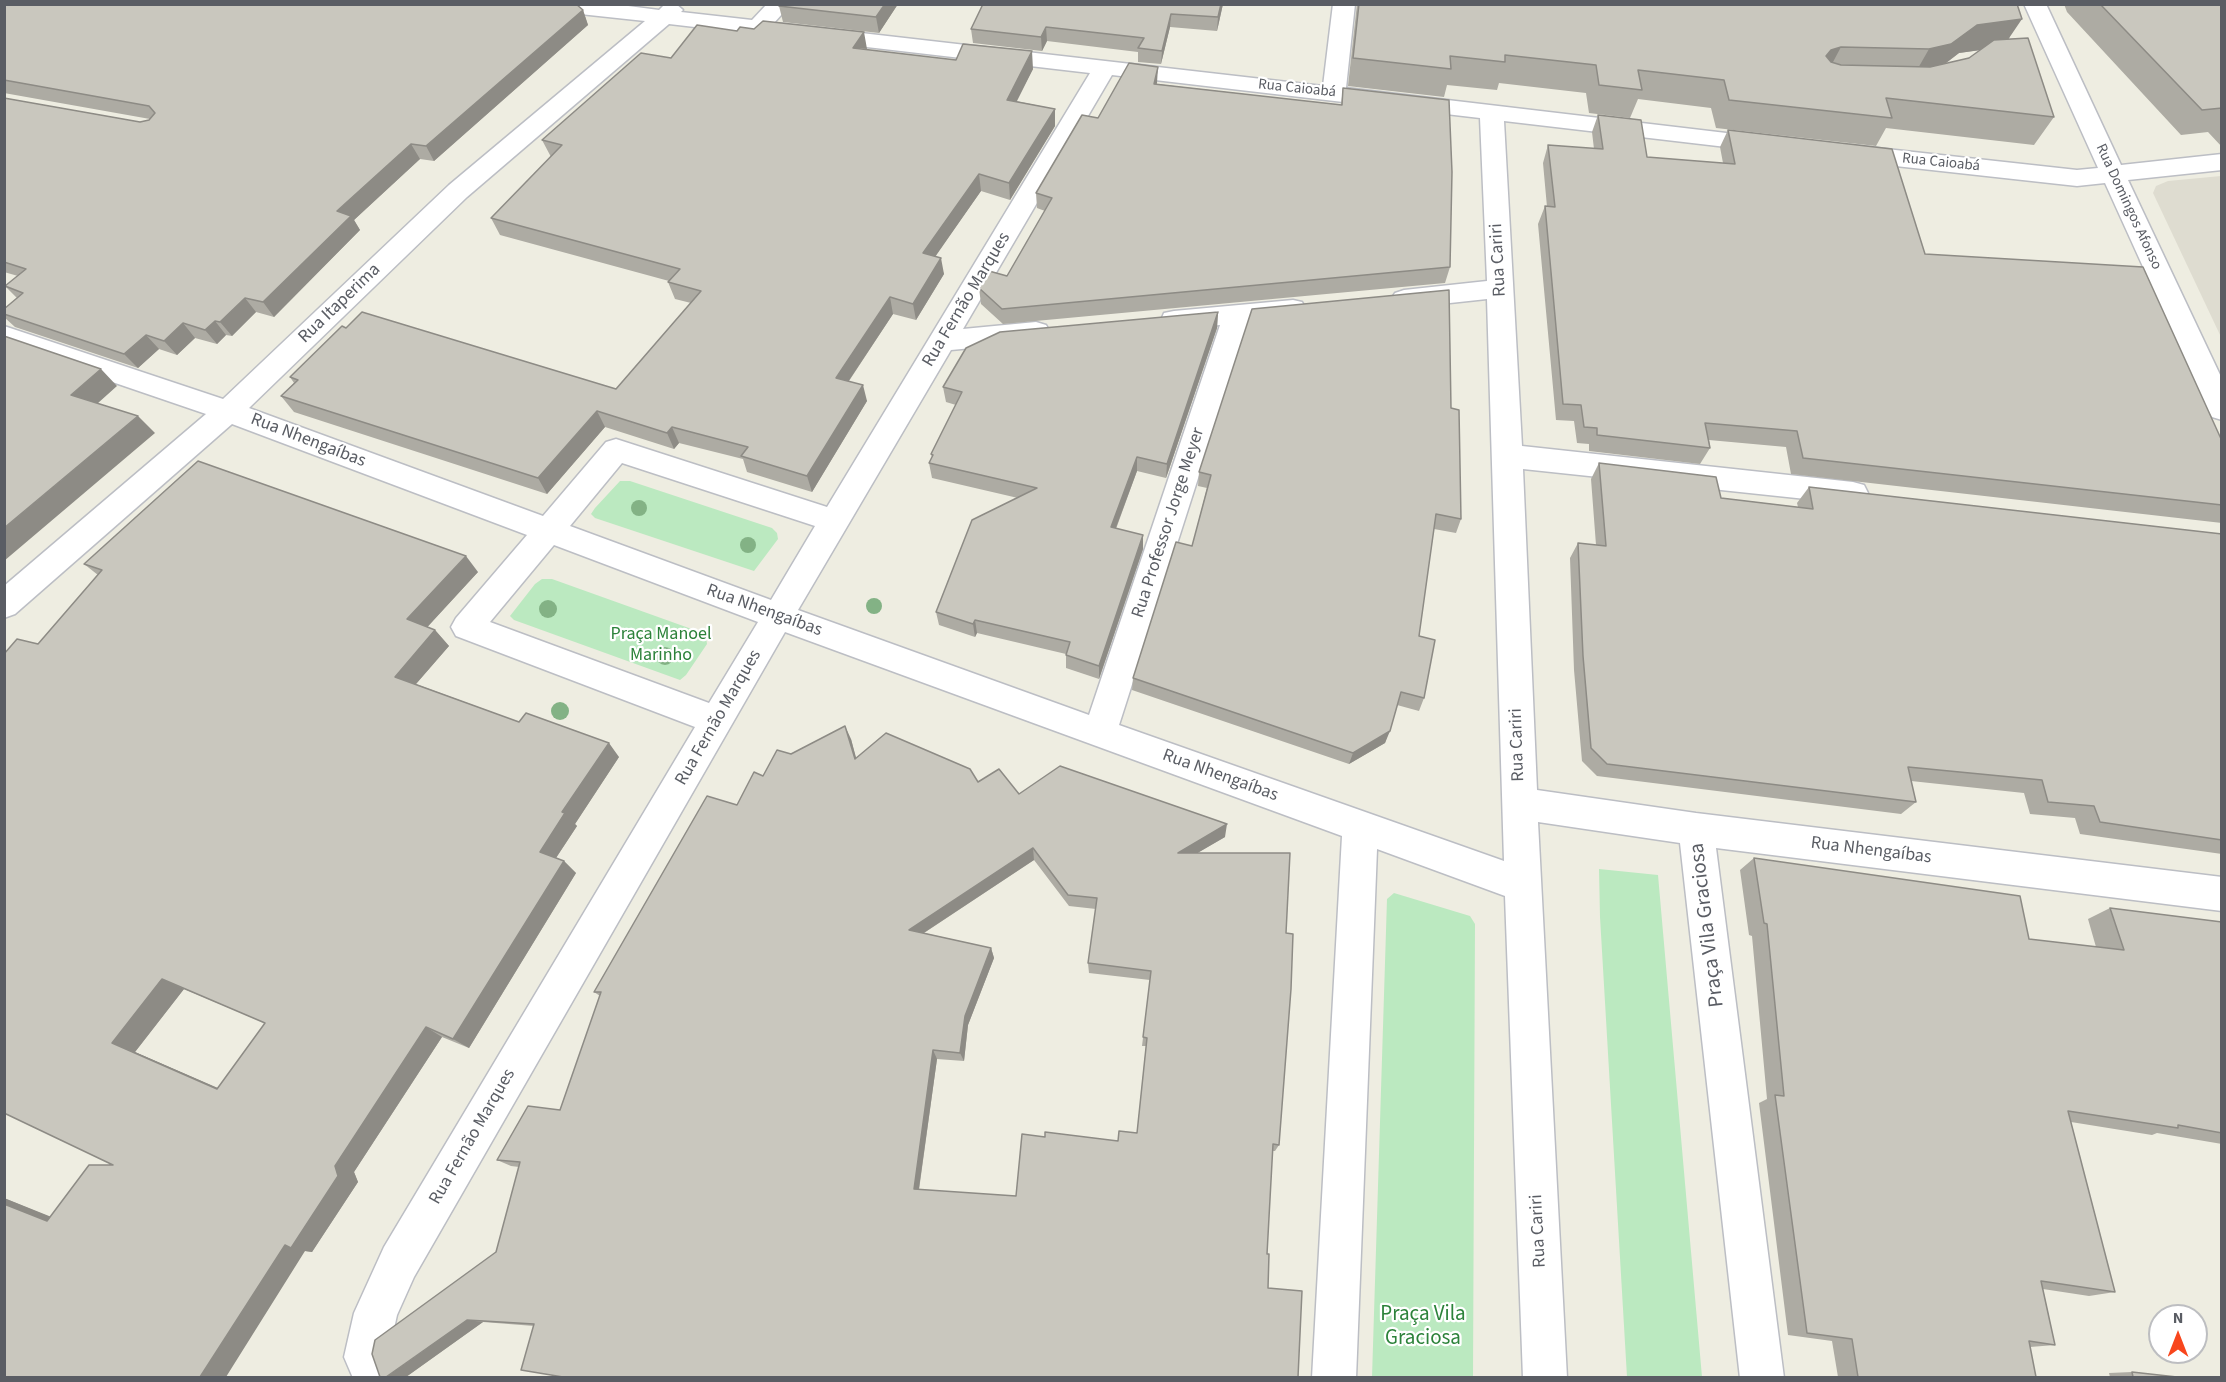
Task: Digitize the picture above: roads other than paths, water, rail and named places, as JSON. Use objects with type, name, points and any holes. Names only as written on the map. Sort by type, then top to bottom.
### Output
[{"type":"street","name":"Rua Caioabá","points":[[552,4],[670,11],[756,29],[1788,146]]},
{"type":"street","points":[[756,29],[780,4]]},
{"type":"street","points":[[1334,93],[1344,4]]},
{"type":"street","name":"Rua Domingos Afonso","points":[[2035,4],[2222,410]]},
{"type":"street","name":"Rua Itaperima","points":[[4,605],[228,411],[458,191],[670,11]]},
{"type":"street","points":[[2033,57],[2061,61]]},
{"type":"street","name":"Rua Fernão Marques","points":[[375,1377],[366,1357],[376,1313],[399,1262],[778,616],[1104,69]]},
{"type":"street","name":"Rua Cariri","points":[[1492,113],[1545,1377]]},
{"type":"street","name":"Rua Caioabá","points":[[1823,150],[2077,178],[2222,162]]},
{"type":"street","points":[[1375,302],[1501,290]]},
{"type":"street","points":[[1155,322],[1317,307]]},
{"type":"street","name":"Rua Professor Jorge Meyer","points":[[1100,732],[1237,315]]},
{"type":"street","points":[[943,341],[1060,330]]},
{"type":"street","name":"Rua Nhengaíbas","points":[[4,335],[228,411],[931,673],[1523,885]]},
{"type":"street","points":[[717,721],[467,627],[616,450],[835,521]]},
{"type":"street","points":[[1508,456],[1886,497]]},
{"type":"street","name":"Rua Nhengaíbas","points":[[1520,803],[1696,829],[2222,894]]},
{"type":"street","points":[[1334,1377],[1360,828]]},
{"type":"street","name":"Praça Vila Graciosa","points":[[1696,829],[1762,1377]]},
{"type":"park label","name":"Praça Manoel Marinho","points":[[661,645]]}]
